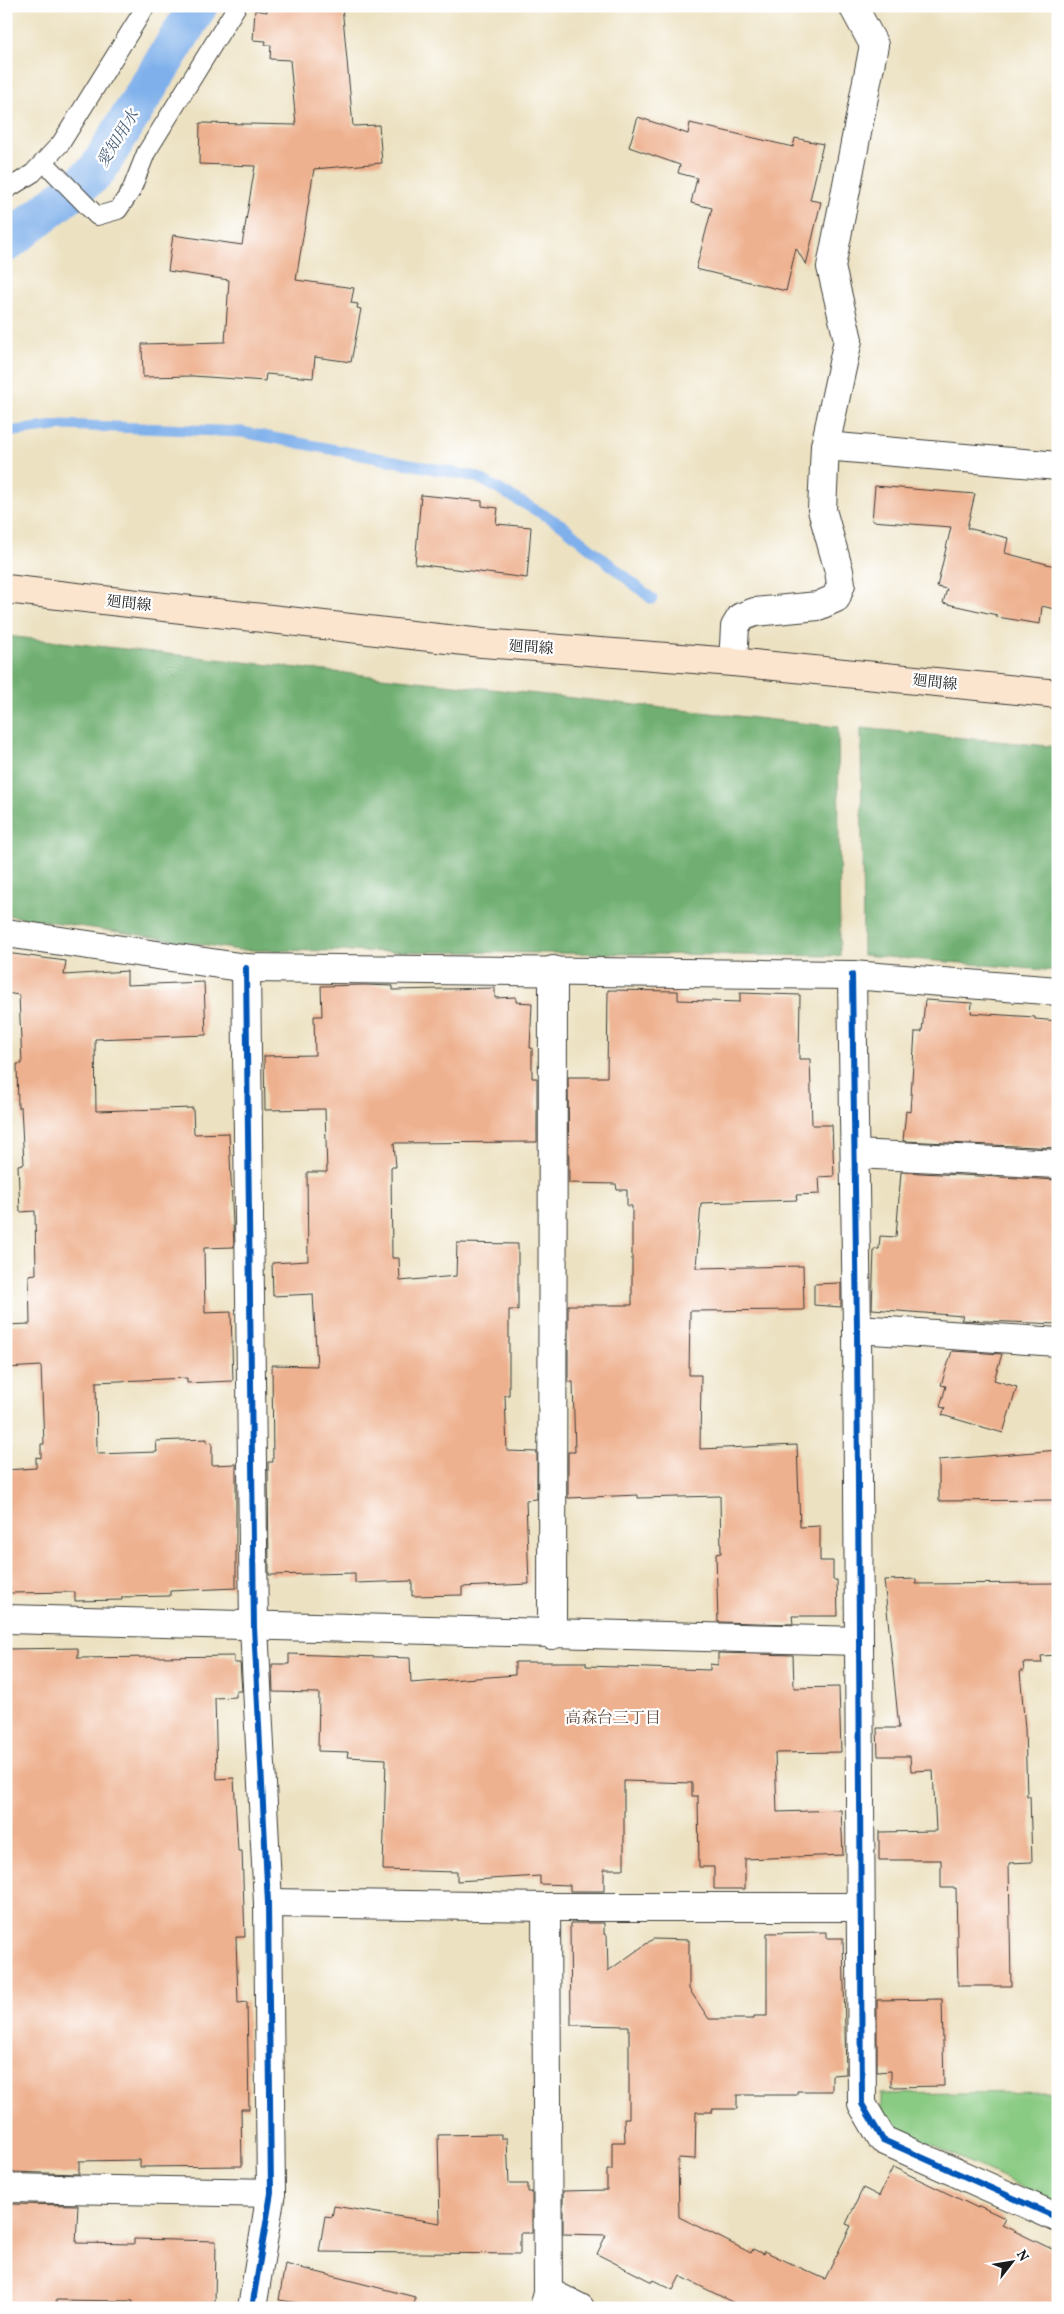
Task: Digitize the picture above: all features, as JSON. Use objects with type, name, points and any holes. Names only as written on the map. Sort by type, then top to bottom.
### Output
[{"type":"street","points":[[733,662],[735,626],[741,617],[755,612],[818,606],[836,598],[841,584],[840,571],[822,510],[825,446],[848,340],[832,266],[874,45],[853,6]]},
{"type":"street","points":[[825,446],[1058,466]]},
{"type":"street","name":"廻間線","points":[[6,589],[482,643],[733,662],[1058,694]]},
{"type":"street","points":[[6,932],[246,968],[553,970],[852,975],[1058,990]]},
{"type":"street","points":[[246,968],[254,1627],[268,1903],[271,2194],[252,2308]]},
{"type":"street","points":[[552,1635],[553,970]]},
{"type":"street","points":[[852,975],[857,1329],[862,2104],[883,2140],[1058,2218]]},
{"type":"street","points":[[855,1154],[1058,1164]]},
{"type":"street","points":[[857,1329],[1058,1342]]},
{"type":"street","points":[[6,1619],[858,1642]]},
{"type":"street","points":[[268,1903],[546,1908],[860,1907]]},
{"type":"street","points":[[546,1908],[546,2300],[580,2308]]},
{"type":"street","points":[[6,2188],[271,2194]]},
{"type":"lane","points":[[6,190],[34,173],[45,162],[73,124],[146,6]]},
{"type":"lane","points":[[45,162],[97,216],[118,210],[131,191],[146,153],[237,6]]},
{"type":"green space","points":[[6,636],[838,727],[840,956],[239,950],[6,915]]},
{"type":"green space","points":[[861,728],[1058,747],[1058,971],[863,955]]},
{"type":"green space","points":[[1058,2092],[1058,2204],[890,2125],[881,2109],[881,2094]]},
{"type":"building","points":[[278,6],[342,6],[353,126],[379,125],[382,163],[314,169],[296,280],[354,288],[351,303],[358,304],[357,308],[361,309],[351,362],[315,357],[313,378],[266,374],[265,381],[193,376],[143,377],[142,344],[225,342],[229,280],[168,271],[173,235],[242,245],[255,166],[199,164],[200,123],[296,125],[290,60],[270,59],[271,45],[265,45],[266,41],[253,40],[255,10],[267,12],[267,9],[278,9]]},
{"type":"building","points":[[638,117],[688,134],[690,123],[793,147],[795,138],[823,144],[810,200],[821,202],[806,265],[796,248],[786,291],[696,269],[712,208],[691,203],[697,178],[678,173],[680,165],[629,147]]},
{"type":"building","points":[[875,486],[975,494],[967,528],[1008,538],[1005,553],[1058,567],[1058,610],[1042,606],[1040,624],[997,617],[997,615],[943,603],[947,589],[937,587],[951,527],[872,521]]},
{"type":"building","points":[[421,495],[482,501],[482,506],[498,508],[496,524],[531,527],[527,578],[415,564]]},
{"type":"building","points":[[6,953],[66,961],[64,975],[127,971],[127,985],[204,982],[206,1035],[95,1039],[96,1111],[193,1108],[194,1134],[229,1133],[234,1247],[204,1248],[205,1313],[231,1312],[233,1381],[187,1383],[187,1378],[96,1382],[97,1454],[157,1452],[156,1441],[207,1439],[207,1443],[212,1442],[212,1465],[236,1464],[236,1588],[170,1591],[170,1596],[122,1597],[122,1600],[75,1601],[75,1592],[10,1593],[10,1587],[6,1588],[6,1470],[36,1468],[36,1457],[41,1458],[41,1444],[44,1444],[41,1366],[6,1368],[6,1325],[30,1324],[29,1275],[36,1274],[35,1211],[20,1212],[18,1165],[24,1164],[21,1107],[18,1107],[17,1064],[22,1064],[19,995],[6,993]]},
{"type":"building","points":[[321,986],[393,986],[393,990],[495,988],[495,998],[516,997],[516,1002],[532,1003],[530,1048],[532,1048],[532,1078],[537,1078],[537,1142],[394,1143],[396,1167],[391,1167],[392,1258],[399,1258],[400,1281],[456,1276],[457,1243],[518,1244],[518,1310],[509,1310],[509,1395],[505,1395],[507,1451],[537,1452],[537,1499],[526,1500],[529,1584],[462,1587],[462,1595],[412,1596],[412,1581],[355,1583],[355,1573],[269,1575],[268,1462],[273,1462],[272,1365],[317,1366],[313,1294],[273,1296],[272,1263],[308,1261],[307,1172],[327,1172],[325,1109],[265,1110],[264,1056],[315,1055],[314,1016],[322,1016]]},
{"type":"building","points":[[608,990],[678,991],[678,1000],[740,1002],[740,993],[800,995],[799,1059],[810,1059],[812,1125],[832,1125],[834,1176],[819,1177],[820,1194],[796,1195],[797,1200],[701,1203],[696,1268],[803,1266],[804,1310],[690,1311],[689,1375],[701,1375],[700,1449],[797,1445],[800,1527],[820,1526],[820,1561],[833,1561],[833,1580],[837,1580],[838,1616],[792,1616],[793,1624],[718,1622],[716,1554],[721,1553],[720,1496],[638,1498],[638,1495],[568,1498],[568,1452],[575,1452],[573,1382],[568,1382],[568,1305],[632,1305],[632,1206],[627,1206],[627,1190],[617,1190],[616,1184],[569,1183],[568,1077],[607,1077]]},
{"type":"building","points":[[925,1000],[972,1003],[971,1013],[1035,1017],[1035,1019],[1058,1021],[1058,1148],[903,1141],[906,1111],[910,1112],[915,1032],[922,1032]]},
{"type":"building","points":[[901,1172],[1058,1180],[1058,1324],[961,1320],[963,1316],[872,1309],[874,1249],[879,1249],[880,1236],[896,1237]]},
{"type":"building","points":[[841,1283],[841,1307],[814,1305],[814,1284]]},
{"type":"building","points":[[952,1351],[1002,1354],[994,1380],[1017,1387],[1003,1433],[942,1415],[945,1408],[940,1407],[946,1386],[941,1385]]},
{"type":"building","points":[[1058,1450],[1058,1500],[939,1501],[939,1460]]},
{"type":"building","points":[[916,1579],[916,1584],[1058,1583],[1058,1655],[1041,1656],[1042,1663],[1023,1663],[1024,1671],[1020,1671],[1025,1729],[1027,1796],[1030,1796],[1032,1862],[1009,1863],[1011,1986],[958,1986],[956,1888],[941,1888],[941,1860],[879,1860],[879,1832],[936,1831],[933,1770],[911,1771],[910,1756],[878,1756],[877,1728],[899,1728],[884,1580]]},
{"type":"building","points":[[78,1648],[78,1658],[234,1656],[234,1663],[240,1663],[242,1691],[236,1691],[236,1697],[215,1698],[217,1779],[234,1778],[238,1851],[242,1851],[245,1937],[236,1937],[238,2003],[247,2002],[249,2109],[241,2109],[242,2166],[140,2167],[140,2160],[79,2161],[79,2174],[10,2172],[10,2168],[6,2168],[6,1727],[9,1727],[7,1649]]},
{"type":"building","points":[[718,1653],[793,1655],[794,1688],[839,1687],[841,1752],[775,1753],[777,1812],[841,1810],[843,1855],[745,1859],[745,1889],[714,1889],[714,1867],[699,1867],[698,1796],[692,1796],[692,1783],[624,1781],[624,1869],[604,1869],[604,1891],[570,1891],[570,1885],[540,1884],[540,1876],[457,1881],[457,1872],[383,1870],[386,1759],[347,1757],[348,1752],[318,1751],[319,1693],[273,1692],[272,1664],[289,1664],[289,1654],[410,1658],[411,1683],[515,1675],[515,1662],[586,1662],[586,1666],[710,1670],[710,1664],[718,1665]]},
{"type":"building","points":[[570,1923],[604,1923],[604,1934],[607,1935],[608,1971],[653,1939],[689,1940],[689,1989],[709,2019],[754,2019],[754,2016],[767,2016],[767,1933],[826,1932],[826,1938],[843,1938],[846,2074],[832,2075],[832,2091],[797,2091],[797,2095],[737,2095],[737,2109],[712,2109],[712,2112],[696,2112],[695,2159],[678,2158],[679,2217],[751,2253],[753,2249],[763,2254],[764,2251],[825,2279],[851,2226],[846,2224],[863,2188],[879,2196],[893,2167],[978,2208],[979,2206],[1005,2218],[1002,2225],[1058,2252],[1058,2308],[744,2308],[680,2276],[673,2290],[653,2280],[652,2282],[597,2254],[606,2235],[563,2234],[563,2191],[607,2190],[607,2170],[612,2170],[612,2142],[625,2142],[624,2118],[629,2118],[629,2026],[571,2025]]},
{"type":"building","points":[[942,1999],[944,2086],[891,2087],[891,2071],[877,2072],[877,2000]]},
{"type":"building","points":[[501,2134],[501,2138],[507,2138],[509,2184],[528,2184],[528,2192],[532,2192],[532,2233],[520,2233],[520,2254],[319,2252],[325,2216],[332,2217],[334,2206],[440,2223],[438,2135]]},
{"type":"building","points":[[9,2204],[78,2205],[76,2243],[134,2244],[134,2239],[216,2241],[215,2304],[204,2303],[204,2308],[133,2308],[133,2301],[56,2300],[56,2308],[8,2308]]},
{"type":"building","points":[[285,2264],[415,2297],[414,2308],[328,2308],[279,2300]]},
{"type":"waterway","name":"愛知用水","points":[[6,243],[96,172],[198,6]]},
{"type":"waterway","points":[[6,432],[63,425],[242,432],[477,477],[562,525],[652,599]]},
{"type":"cycle path","points":[[246,968],[254,1627],[268,1903],[271,2193],[252,2308]]},
{"type":"cycle path","points":[[852,975],[857,1329],[862,2104],[883,2140],[1058,2218]]},
{"type":"district","name":"高森台三丁目","points":[[613,1717]]}]
